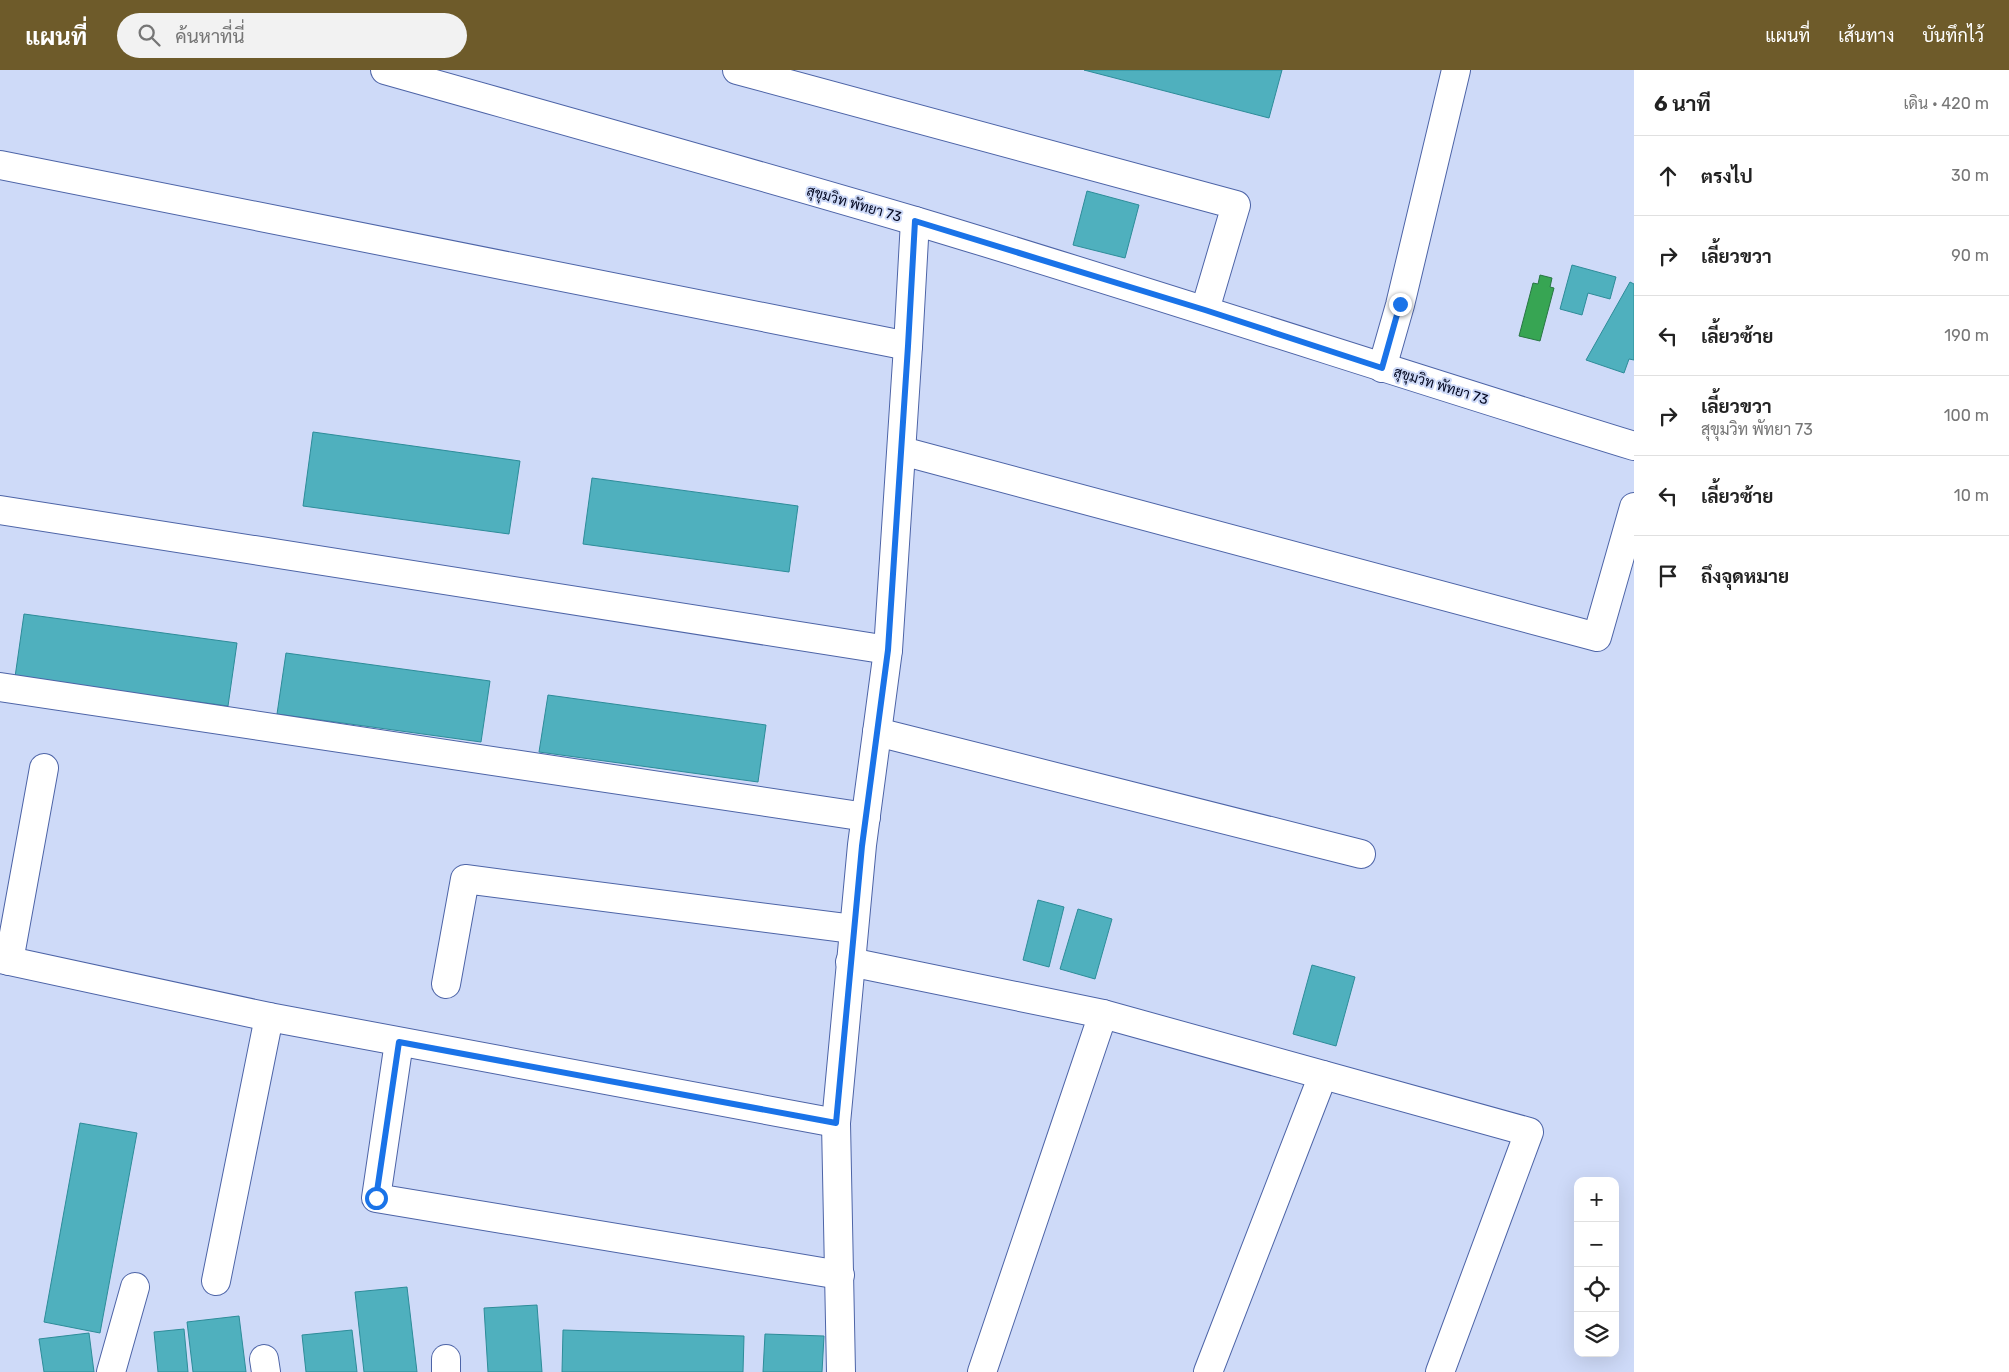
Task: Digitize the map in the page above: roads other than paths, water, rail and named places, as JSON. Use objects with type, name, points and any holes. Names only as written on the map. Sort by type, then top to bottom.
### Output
[{"type":"street","name":"สุขุมวิท พัทยา 73","points":[[385,70],[915,221],[1205,310],[1382,368],[1634,446]]},
{"type":"street","points":[[737,70],[1236,205],[1205,310]]},
{"type":"street","points":[[1382,368],[1400,304],[1456,70]]},
{"type":"street","points":[[0,164],[908,346]]},
{"type":"street","points":[[841,1372],[836,1123],[853,929],[888,650],[915,221]]},
{"type":"street","points":[[902,451],[1596,637],[1634,507]]},
{"type":"street","points":[[0,510],[888,650]]},
{"type":"street","points":[[0,687],[866,817]]},
{"type":"street","points":[[877,732],[1361,854]]},
{"type":"street","points":[[44,768],[4,960],[269,1018],[836,1123]]},
{"type":"street","points":[[446,984],[465,879],[853,929]]},
{"type":"street","points":[[850,962],[1103,1014],[1529,1132],[1440,1372]]},
{"type":"street","points":[[982,1372],[1103,1014]]},
{"type":"street","points":[[216,1281],[269,1018]]},
{"type":"street","points":[[399,1042],[376,1198],[840,1275]]},
{"type":"street","points":[[1208,1372],[1323,1075]]},
{"type":"street","points":[[111,1372],[135,1287]]}]
